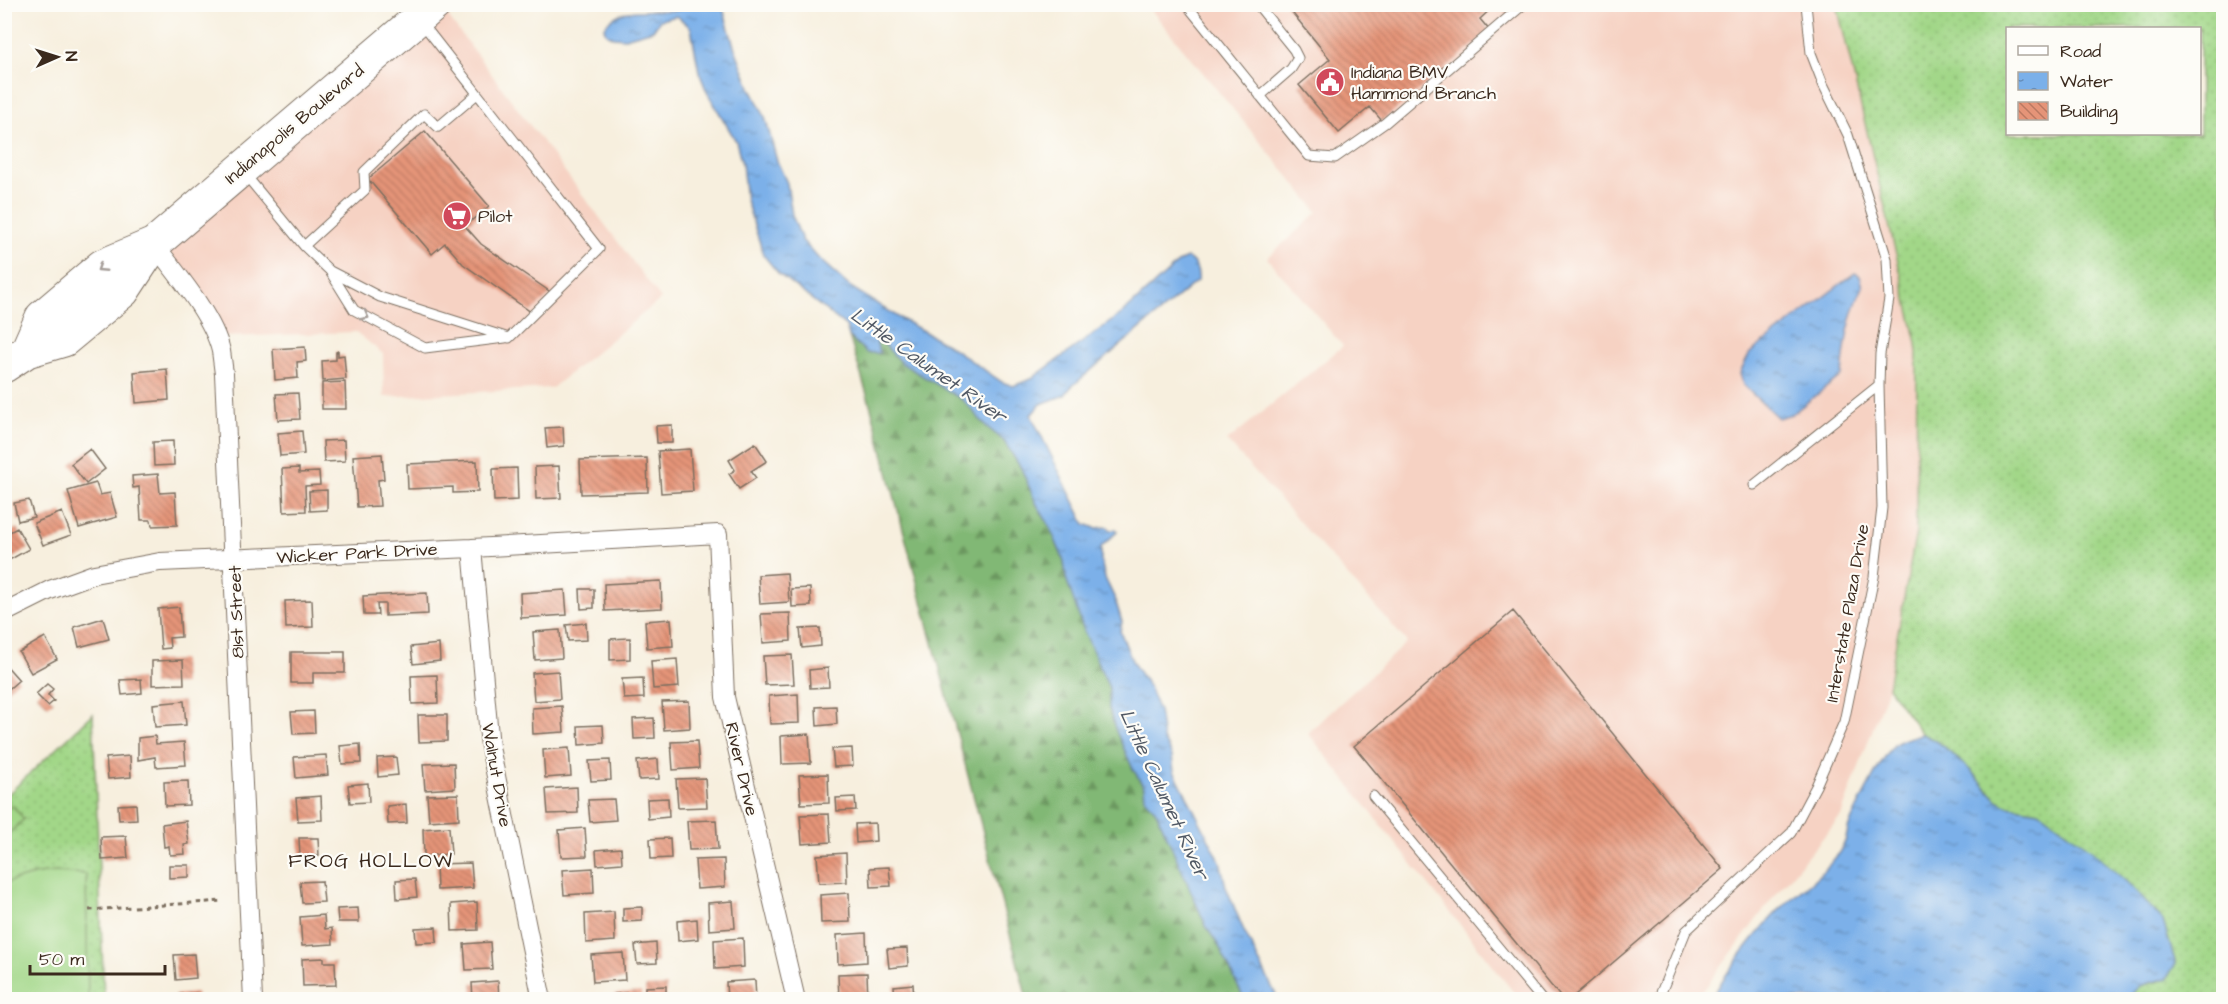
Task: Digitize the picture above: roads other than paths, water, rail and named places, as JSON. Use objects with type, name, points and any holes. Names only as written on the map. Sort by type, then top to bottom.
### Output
[{"type":"highway","name":"Indianapolis Boulevard","points":[[16,358],[42,317],[102,266],[154,244],[426,11]]},
{"type":"street","name":"81st Street","points":[[154,244],[196,301],[220,349],[224,374],[253,999]]},
{"type":"street","name":"Wicker Park Drive","points":[[4,613],[50,590],[94,574],[160,562],[718,534]]},
{"type":"street","name":"River Drive","points":[[718,534],[725,697],[796,999]]},
{"type":"street","name":"Walnut Drive","points":[[472,548],[490,747],[542,999]]},
{"type":"lane","points":[[1186,4],[1309,156],[1335,158],[1385,123],[1524,4]]},
{"type":"lane","points":[[1257,4],[1298,58],[1291,69],[1260,96]]},
{"type":"lane","name":"Interstate Plaza Drive","points":[[1658,999],[1686,931],[1791,833],[1816,786],[1844,722],[1874,577],[1882,508],[1879,385],[1880,354],[1889,299],[1887,259],[1848,135],[1822,84],[1811,53],[1806,4]]},
{"type":"lane","points":[[241,168],[304,246],[330,271],[354,310],[425,348],[509,338],[599,249],[477,94],[426,11]]},
{"type":"lane","points":[[304,246],[365,190],[364,172],[424,114],[438,127],[477,94]]},
{"type":"lane","points":[[330,271],[380,297],[509,338]]},
{"type":"lane","points":[[1755,484],[1879,385]]},
{"type":"lane","points":[[1373,796],[1542,999]]},
{"type":"water","name":"Little Calumet River","points":[[683,5],[722,5],[734,46],[765,117],[777,161],[787,183],[792,215],[802,240],[849,286],[948,345],[1002,382],[1013,386],[1031,379],[1124,312],[1180,261],[1187,258],[1194,264],[1198,280],[1070,388],[1065,395],[1041,404],[1031,415],[1085,524],[1095,528],[1108,527],[1110,531],[1116,529],[1117,532],[1101,547],[1101,561],[1122,622],[1120,631],[1133,663],[1148,685],[1159,711],[1163,739],[1172,756],[1174,771],[1220,861],[1226,887],[1244,931],[1278,999],[1244,999],[1219,946],[1207,928],[1156,811],[1145,798],[1144,787],[1116,731],[1109,709],[1109,688],[1084,631],[1066,578],[1064,561],[1049,525],[1036,503],[1021,468],[1004,441],[986,426],[963,400],[901,363],[882,342],[876,342],[880,353],[867,353],[849,336],[846,326],[779,274],[764,256],[746,200],[742,164],[736,141],[707,92],[699,72],[691,28],[677,16],[660,20],[653,30],[625,38],[613,37],[606,33],[604,28],[610,20],[628,12],[680,10]]},
{"type":"water","points":[[1855,273],[1860,276],[1863,287],[1848,330],[1842,375],[1792,414],[1778,418],[1743,385],[1740,373],[1750,353]]},
{"type":"water","points":[[1922,734],[1938,742],[1970,770],[1997,800],[2008,806],[2039,811],[2093,851],[2131,886],[2163,921],[2175,961],[2167,978],[2139,986],[2127,1000],[1710,999],[1761,930],[1780,909],[1824,871],[1838,853],[1845,842],[1849,826],[1864,795],[1891,748],[1897,743]]},
{"type":"place","name":"Indiana BMV Hammond Branch","points":[[1330,82]]},
{"type":"place","name":"Pilot","points":[[457,216]]},
{"type":"district","name":"FROG HOLLOW","points":[[371,860]]}]
